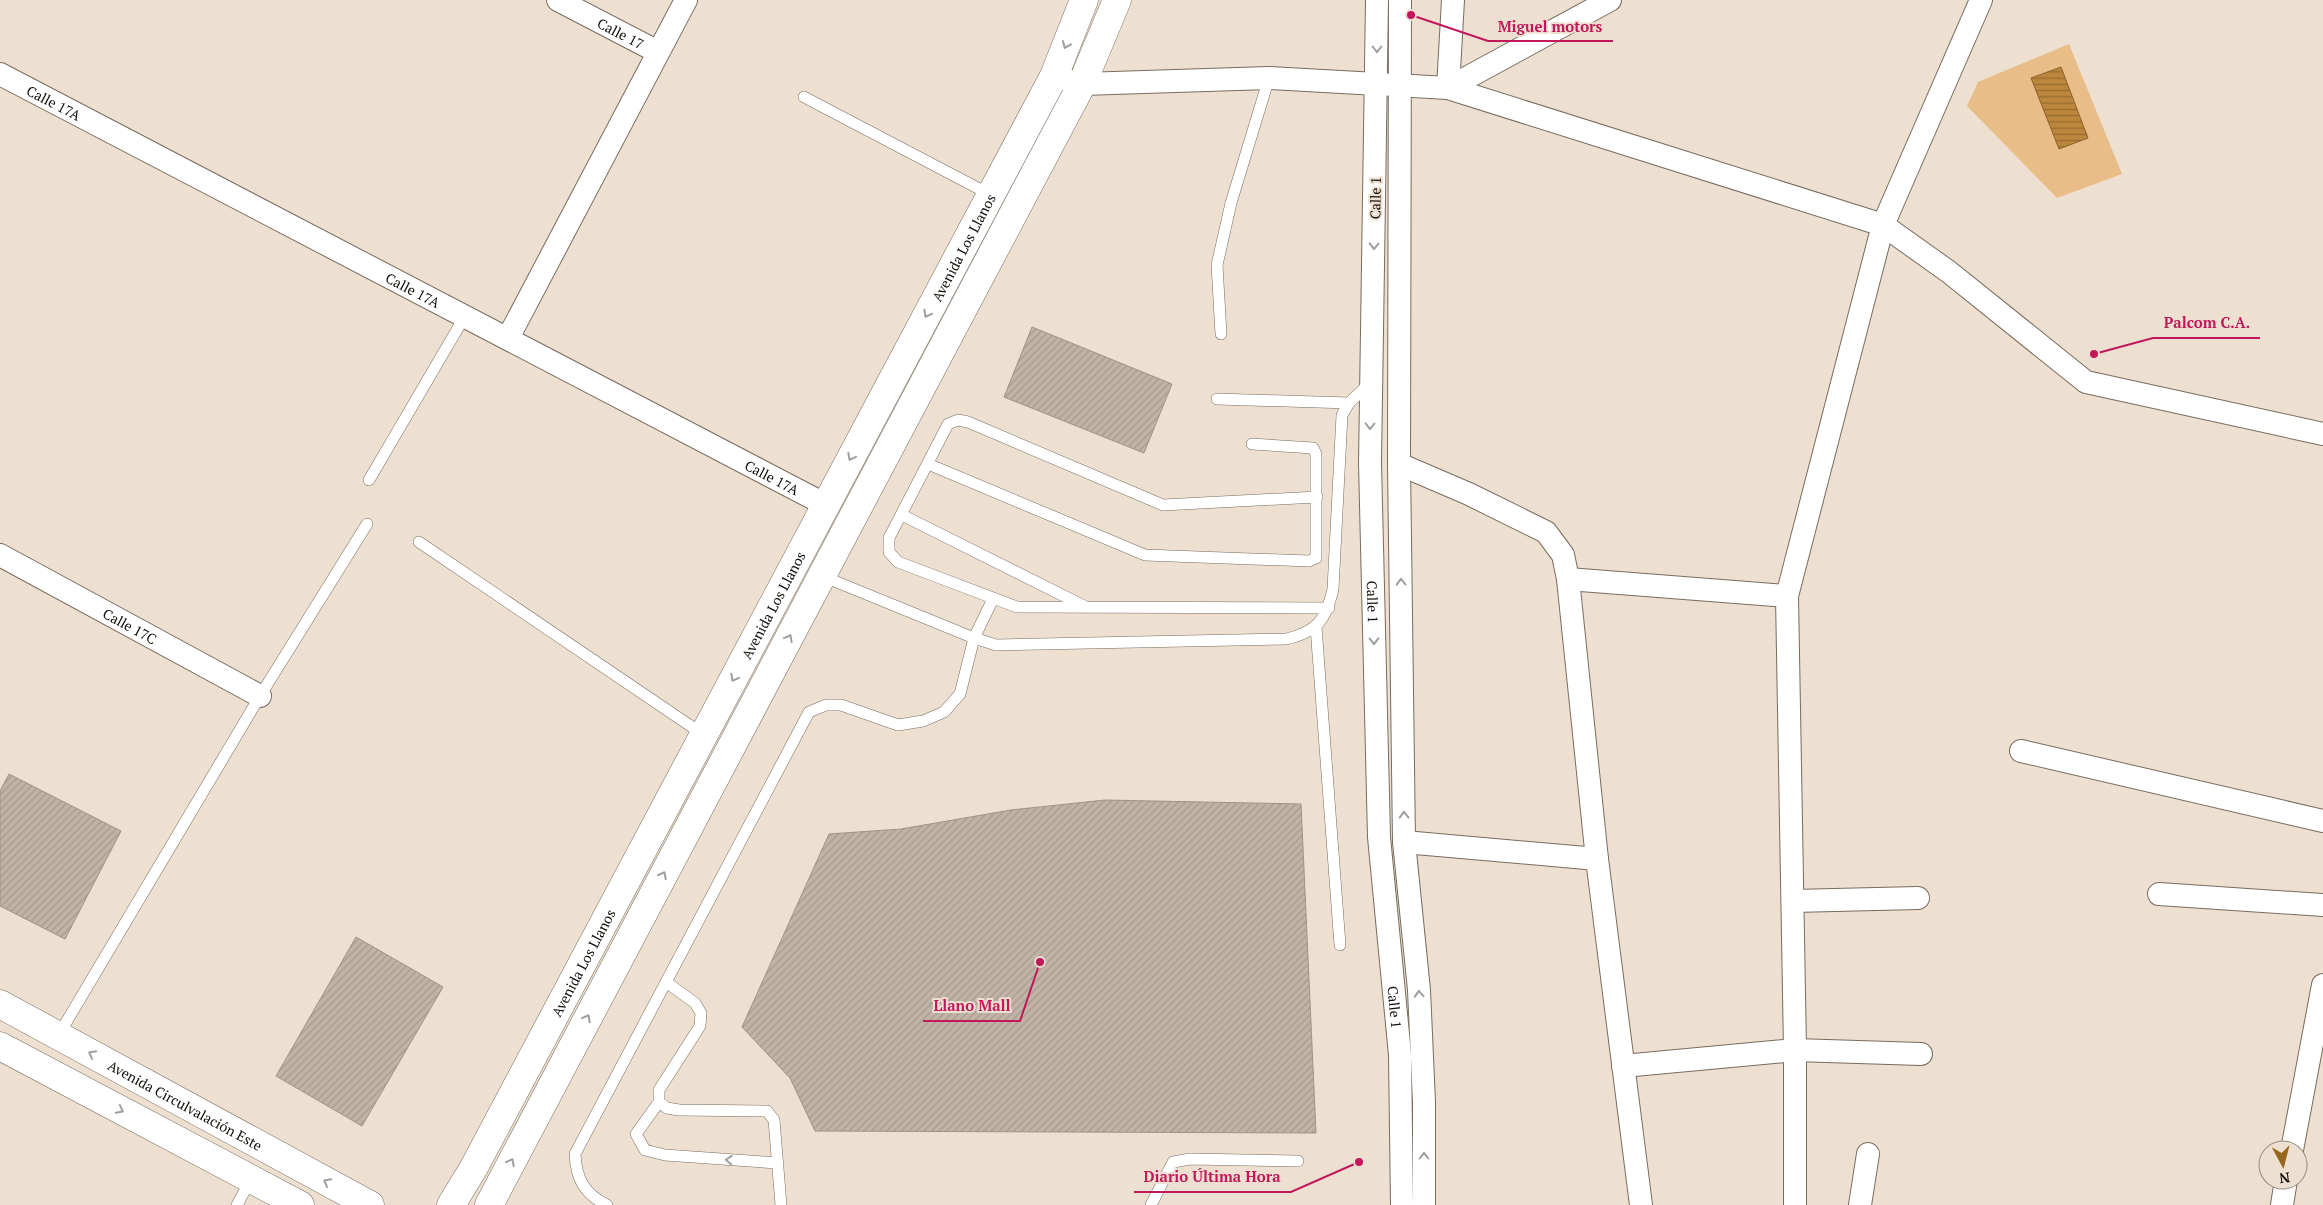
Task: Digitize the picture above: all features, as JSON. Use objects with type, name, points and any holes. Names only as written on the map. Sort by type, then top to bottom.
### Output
[{"type":"street","name":"Calle 17","points":[[558,0],[658,52]]},
{"type":"street","points":[[508,338],[686,0]]},
{"type":"street","name":"Avenida Los Llanos","points":[[451,1205],[473,1169],[1054,76],[1084,0]]},
{"type":"street","name":"Avenida Los Llanos","points":[[488,1205],[1082,84],[1116,0]]},
{"type":"street","name":"Calle 1","points":[[1377,0],[1388,84],[1399,464],[1404,842],[1419,990],[1424,1102],[1424,1205]]},
{"type":"street","name":"Calle 1","points":[[1400,0],[1388,84],[1371,382],[1370,463],[1379,837],[1400,1055],[1402,1205]]},
{"type":"street","points":[[1448,88],[1452,0]]},
{"type":"street","points":[[1448,88],[1610,0]]},
{"type":"street","points":[[1794,1205],[1795,1050],[1787,596],[1882,225],[1981,0]]},
{"type":"street","name":"Calle 17A","points":[[0,74],[826,505]]},
{"type":"street","points":[[1054,76],[1082,84],[1269,78],[1448,88],[1882,225],[1949,272],[2086,382],[2323,434]]},
{"type":"street","points":[[1399,464],[1469,494],[1546,532],[1563,556],[1568,580],[1597,859],[1622,1066],[1642,1205]]},
{"type":"street","name":"Calle 17C","points":[[0,556],[260,696]]},
{"type":"street","points":[[1568,580],[1787,596]]},
{"type":"street","points":[[2021,751],[2323,821]]},
{"type":"street","points":[[1404,842],[1597,859]]},
{"type":"street","points":[[2159,894],[2323,905]]},
{"type":"street","points":[[1793,900],[1918,898]]},
{"type":"street","points":[[2294,1140],[2323,985]]},
{"type":"street","name":"Avenida Circulvalación Este","points":[[0,1004],[370,1205]]},
{"type":"street","points":[[0,1046],[300,1205]]},
{"type":"street","points":[[1622,1066],[1795,1050],[1921,1054]]},
{"type":"street","points":[[1860,1205],[1868,1154]]},
{"type":"street","points":[[2282,1205],[2284,1190]]},
{"type":"lane","points":[[1221,334],[1218,265],[1231,203],[1269,78]]},
{"type":"lane","points":[[804,97],[991,195]]},
{"type":"lane","points":[[370,480],[466,316]]},
{"type":"lane","points":[[822,576],[974,638],[1003,645],[1286,639],[1303,635],[1316,628],[1329,608],[1333,589],[1342,415],[1349,402],[1371,382]]},
{"type":"lane","points":[[1218,399],[1349,402]]},
{"type":"lane","points":[[1317,497],[1162,504],[968,422],[958,420],[948,424],[902,515],[888,538],[888,552],[898,562],[1017,608],[1329,608]]},
{"type":"lane","points":[[928,464],[1146,555],[1309,561],[1316,558],[1316,454],[1313,448],[1252,444]]},
{"type":"lane","points":[[902,515],[1090,609]]},
{"type":"lane","points":[[58,1036],[260,696],[367,524]]},
{"type":"lane","points":[[419,542],[704,735]]},
{"type":"lane","points":[[607,1205],[595,1199],[583,1184],[576,1172],[575,1154],[809,712],[826,705],[841,705],[898,724],[934,718],[944,712],[960,694],[974,638],[993,599]]},
{"type":"lane","points":[[1316,628],[1340,945]]},
{"type":"lane","points":[[666,982],[695,1003],[701,1013],[700,1026],[659,1090],[659,1102],[636,1134],[645,1150],[665,1155],[778,1163]]},
{"type":"lane","points":[[659,1102],[667,1108],[678,1110],[768,1111],[774,1120],[781,1205]]},
{"type":"lane","points":[[1151,1205],[1173,1162],[1190,1159],[1298,1162]]},
{"type":"lane","points":[[237,1205],[251,1179]]},
{"type":"shaded area","points":[[2069,44],[2122,174],[2057,198],[1967,106],[1978,82]]},
{"type":"shaded area","points":[[2061,67],[2088,138],[2059,149],[2031,78]]},
{"type":"building","points":[[1032,327],[1172,384],[1144,453],[1004,397]]},
{"type":"building","points":[[9,774],[121,831],[65,939],[0,906],[0,791]]},
{"type":"building","points":[[1105,800],[1301,804],[1316,1133],[815,1131],[790,1078],[742,1027],[829,834],[901,829],[1011,810]]},
{"type":"building","points":[[356,937],[443,987],[362,1126],[276,1076]]},
{"type":"place","name":"Miguel motors","points":[[1411,15]]},
{"type":"place","name":"Palcom C.A.","points":[[2094,354]]},
{"type":"place","name":"Llano Mall","points":[[1040,962]]},
{"type":"place","name":"Diario Última Hora","points":[[1359,1162]]}]
